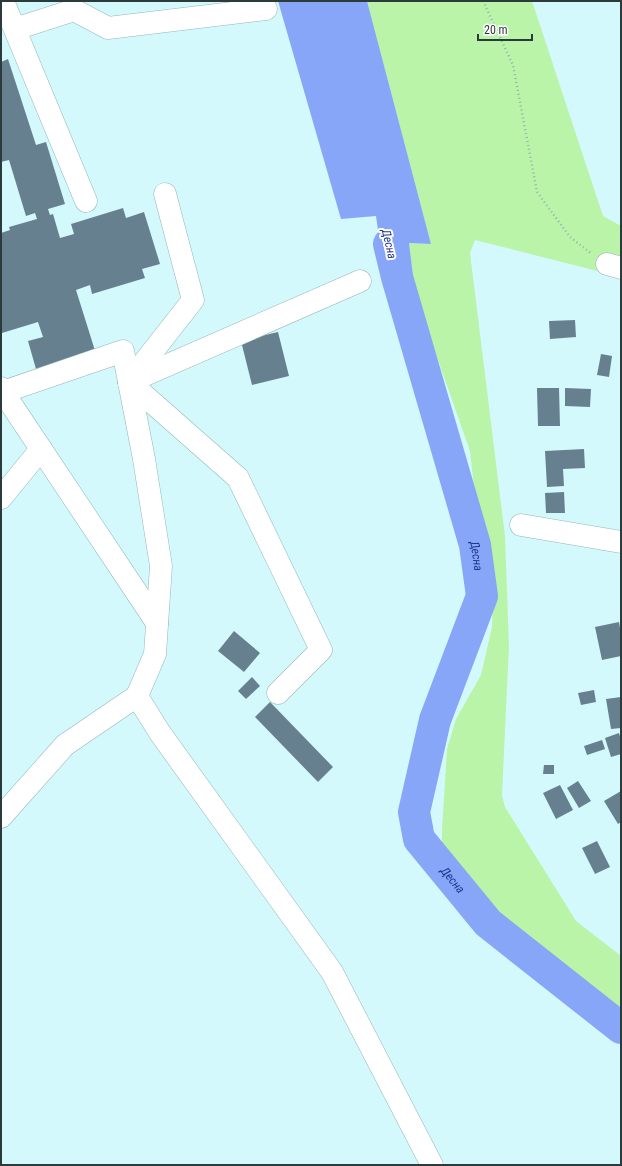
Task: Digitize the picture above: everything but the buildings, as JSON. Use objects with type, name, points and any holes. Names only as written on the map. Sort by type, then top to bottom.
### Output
[{"type":"street","points":[[3,1],[86,201]]},
{"type":"street","points":[[14,29],[75,5],[108,28],[266,9]]},
{"type":"street","points":[[130,382],[193,300],[165,194]]},
{"type":"street","points":[[130,382],[360,281]]},
{"type":"street","points":[[1,817],[65,745],[137,696],[155,654],[161,566],[144,459],[124,351],[2,390],[157,623]]},
{"type":"street","points":[[130,382],[238,478],[314,636],[320,650],[278,693]]},
{"type":"street","points":[[1,498],[41,449]]},
{"type":"street","points":[[521,525],[621,542]]},
{"type":"street","points":[[137,696],[160,733],[332,972],[432,1165]]},
{"type":"path","points":[[483,1],[513,65],[537,192],[570,237],[614,266]]},
{"type":"green space","points":[[367,1],[532,1],[603,216],[621,226],[621,277],[475,240],[470,253],[505,536],[509,646],[502,795],[505,807],[576,921],[621,956],[621,1035],[546,983],[481,917],[463,891],[447,862],[442,847],[447,749],[456,719],[481,675],[492,627],[492,579],[477,514],[470,451],[421,312],[413,275],[409,243],[431,244]]},
{"type":"water","points":[[278,1],[367,1],[431,244],[409,243],[413,275],[387,295],[376,216],[341,219]]},
{"type":"waterway","name":"Десна","points":[[389,244],[397,277],[475,545],[482,596],[435,720],[414,812],[419,839],[488,923],[621,1028]]}]
